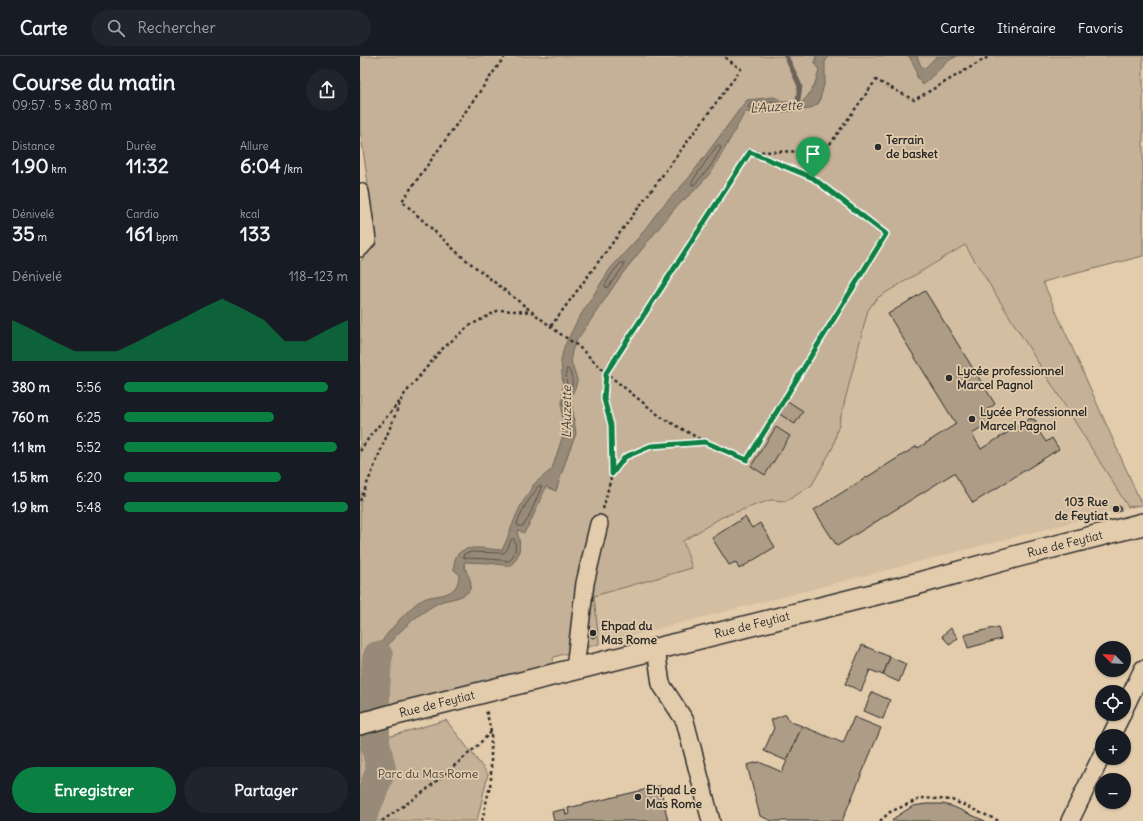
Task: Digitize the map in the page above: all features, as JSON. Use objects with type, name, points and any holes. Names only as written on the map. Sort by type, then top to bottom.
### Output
[{"type":"main road","name":"Rue de Feytiat","points":[[360,724],[912,585],[1143,524]]},
{"type":"lane","points":[[360,192],[367,240],[360,248]]},
{"type":"lane","points":[[575,669],[585,583],[599,524]]},
{"type":"lane","points":[[656,649],[662,684],[686,721],[711,821]]},
{"type":"lane","points":[[1131,694],[1143,669]]},
{"type":"lane","points":[[1070,821],[1097,765]]},
{"type":"path","points":[[505,56],[402,201],[460,255],[531,312],[578,346],[606,373],[661,417],[705,442],[747,460],[886,234],[813,178],[750,152]]},
{"type":"path","points":[[551,326],[741,69],[723,56]]},
{"type":"path","points":[[750,152],[825,152],[876,80],[914,100],[990,56]]},
{"type":"path","points":[[599,524],[612,474],[611,425],[604,399],[606,373],[750,152]]},
{"type":"path","points":[[360,501],[403,396],[441,350],[469,326],[499,310],[531,312]]},
{"type":"path","points":[[360,451],[370,436],[402,399]]},
{"type":"path","points":[[612,474],[625,457],[651,446],[705,442]]},
{"type":"path","points":[[382,821],[425,791],[475,748],[491,732],[491,781],[482,821]]},
{"type":"path","points":[[880,821],[890,812],[922,798],[952,800],[999,821]]},
{"type":"shaded area","name":"Lycée professionnel Marcel Pagnol","points":[[966,245],[1128,508],[599,644],[593,596],[691,568],[683,541],[722,517],[770,500],[787,501],[833,446],[868,310],[877,298]]},
{"type":"green space","points":[[360,56],[1143,56],[1143,256],[1043,282],[1142,505],[1128,507],[965,245],[877,298],[868,310],[833,447],[812,485],[787,501],[770,500],[722,517],[683,541],[692,568],[594,596],[599,644],[554,657],[551,667],[360,719],[360,262],[376,239],[360,129]]},
{"type":"green space","name":"Parc du Mas Rome","points":[[446,720],[488,774],[477,821],[360,821],[360,745]]},
{"type":"water","points":[[816,56],[829,56],[825,62],[825,81],[819,103],[810,109],[774,113],[745,112],[713,170],[694,191],[675,208],[622,274],[577,340],[572,351],[571,358],[577,380],[571,398],[576,434],[556,491],[546,487],[524,533],[518,530],[520,547],[515,560],[510,566],[489,563],[464,563],[471,583],[468,592],[436,604],[397,634],[383,654],[378,678],[379,694],[373,697],[373,659],[382,641],[394,625],[408,610],[420,601],[446,594],[456,586],[459,574],[454,570],[455,560],[458,554],[463,550],[477,548],[502,550],[520,508],[533,485],[552,469],[563,435],[563,385],[561,361],[564,347],[577,321],[610,269],[639,237],[660,209],[688,179],[747,100],[774,97],[782,101],[800,104],[804,100],[816,80],[819,70],[815,63]]},
{"type":"water","points":[[909,56],[917,56],[924,69],[937,56],[957,56],[948,61],[923,85],[917,77],[915,67]]},
{"type":"water","points":[[380,739],[385,760],[386,779],[380,798],[368,821],[360,821],[360,801],[373,785],[375,777],[376,765],[372,740]]},
{"type":"building","name":"Lycée Professionnel Marcel Pagnol","points":[[925,291],[995,404],[985,411],[992,422],[972,434],[981,449],[1031,418],[1037,422],[1034,424],[1046,442],[1052,438],[1059,449],[973,503],[954,473],[837,546],[814,510],[917,446],[918,448],[956,424],[888,314]]},
{"type":"building","points":[[786,400],[803,411],[795,424],[778,413]]},
{"type":"building","points":[[776,427],[790,436],[765,475],[751,466]]},
{"type":"building","name":"103 Rue de Feytiat","points":[[1120,506],[1121,511],[1113,513],[1111,508]]},
{"type":"building","points":[[745,517],[752,528],[760,523],[775,547],[739,569],[736,562],[729,565],[712,538]]},
{"type":"building","points":[[998,627],[1001,639],[968,648],[964,635]]},
{"type":"building","points":[[951,628],[958,638],[950,645],[942,636]]},
{"type":"building","name":"Ehpad du Mas Rome","points":[[594,629],[596,637],[592,638],[591,630]]},
{"type":"building","points":[[862,645],[890,657],[883,675],[870,670],[861,691],[845,684]]},
{"type":"building","points":[[890,657],[906,664],[899,682],[883,675]]},
{"type":"building","points":[[872,692],[890,700],[883,719],[864,711]]},
{"type":"building","points":[[786,714],[789,721],[802,726],[787,761],[764,751],[774,728],[771,720]]},
{"type":"building","points":[[854,717],[881,728],[842,821],[772,821],[760,816],[747,765],[759,762],[782,772],[802,726],[843,743]]},
{"type":"building","name":"Ehpad Le Mas Rome","points":[[660,786],[668,821],[554,821],[552,812],[565,809],[566,815],[569,814],[568,808]]},
{"type":"building","points":[[943,804],[954,807],[985,821],[892,821],[894,818],[913,806]]},
{"type":"waterway","points":[[786,56],[800,86],[797,106]]},
{"type":"waterway","name":"L'Auzette","points":[[360,821],[381,769],[375,743],[375,691],[378,656]]},
{"type":"place","name":"Terrain de basket","points":[[878,147]]},
{"type":"place","name":"Lycée professionnel Marcel Pagnol","points":[[949,378]]},
{"type":"place","name":"Lycée Professionnel Marcel Pagnol","points":[[972,419]]},
{"type":"place","name":"103 Rue de Feytiat","points":[[1116,509]]},
{"type":"place","name":"Ehpad du Mas Rome","points":[[593,633]]},
{"type":"place","name":"Ehpad Le Mas Rome","points":[[638,797]]},
{"type":"route","points":[[750,152],[813,178],[886,234],[747,460],[705,442],[651,446],[625,457],[612,474],[611,425],[604,399],[606,373],[750,152]]}]
